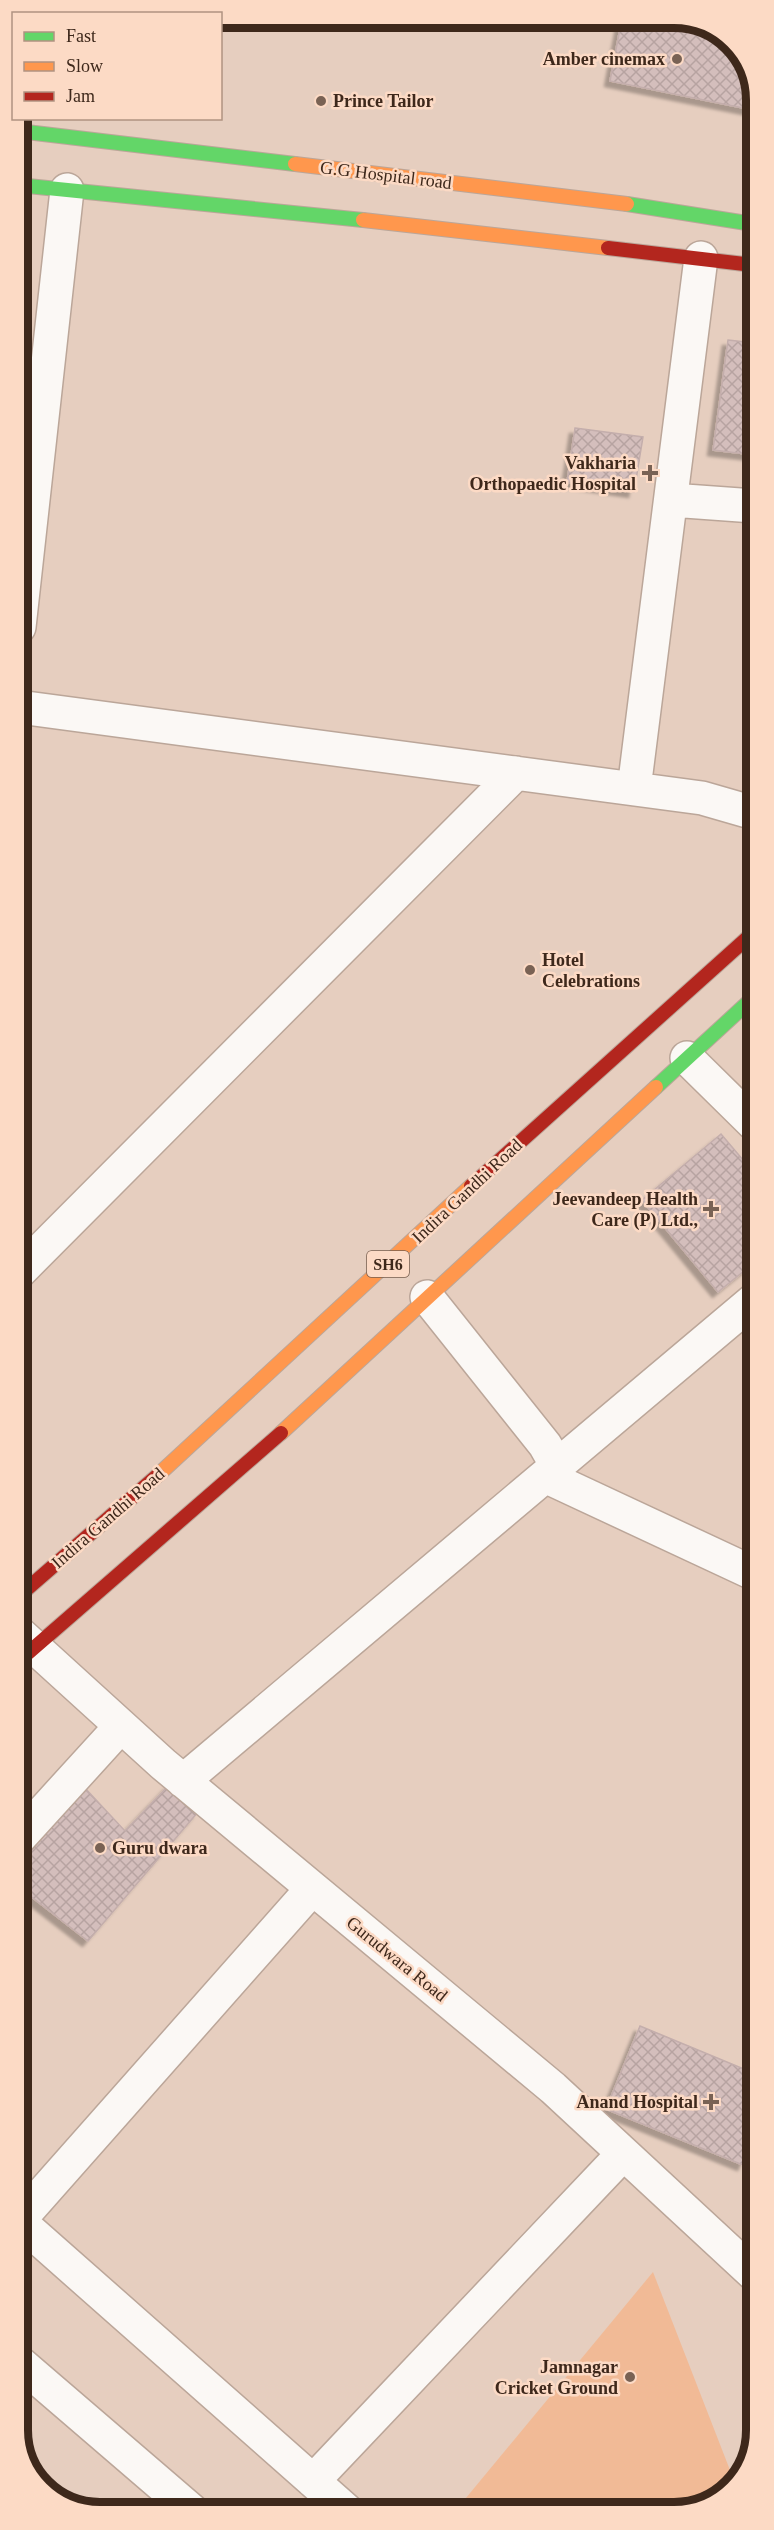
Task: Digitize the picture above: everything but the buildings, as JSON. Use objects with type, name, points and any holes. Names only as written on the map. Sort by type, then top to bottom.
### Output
[{"type":"main road","name":"G.G Hospital road","points":[[29,132],[746,223]]},
{"type":"main road","points":[[29,186],[601,241],[746,264]]},
{"type":"main road","name":"Indira Gandhi Road","points":[[29,1587],[170,1464],[529,1133],[746,939]]},
{"type":"main road","name":"SH6","points":[[29,1644],[250,1461],[746,1004]]},
{"type":"street","points":[[29,536],[67,190]]},
{"type":"street","points":[[633,789],[701,258]]},
{"type":"street","points":[[671,500],[746,505]]},
{"type":"street","points":[[29,708],[702,798],[746,811]]},
{"type":"street","points":[[29,1262],[516,773]]},
{"type":"street","points":[[687,1058],[746,1116]]},
{"type":"street","points":[[427,1297],[545,1445],[551,1471]]},
{"type":"street","points":[[183,1780],[746,1307]]},
{"type":"street","points":[[551,1471],[746,1569]]},
{"type":"street","name":"Gurudwara Road","points":[[29,1650],[121,1726],[311,1890],[494,2038],[746,2266]]},
{"type":"street","points":[[29,1827],[121,1726]]},
{"type":"street","points":[[29,2211],[311,1890]]},
{"type":"street","points":[[313,2481],[623,2154]]},
{"type":"street","points":[[29,2229],[335,2501]]},
{"type":"street","points":[[29,2371],[181,2501]]},
{"type":"shaded area","name":"Jamnagar Cricket Ground","points":[[653,2272],[731,2473],[721,2484],[701,2496],[674,2502],[463,2502]]},
{"type":"traffic: fast","points":[[29,132],[295,164]]},
{"type":"traffic: fast","points":[[29,186],[363,220]]},
{"type":"traffic: fast","points":[[627,204],[746,223]]},
{"type":"traffic: fast","points":[[656,1087],[746,1004]]},
{"type":"traffic: slow","points":[[295,164],[627,204]]},
{"type":"traffic: slow","points":[[363,220],[608,248]]},
{"type":"traffic: slow","points":[[281,1433],[656,1087]]},
{"type":"traffic: slow","points":[[158,1475],[471,1186]]},
{"type":"traffic: jam","points":[[608,248],[746,264]]},
{"type":"traffic: jam","points":[[471,1186],[746,939]]},
{"type":"traffic: jam","points":[[29,1652],[281,1433]]},
{"type":"traffic: jam","points":[[29,1587],[158,1475]]},
{"type":"place","name":"Amber cinemax","points":[[677,59]]},
{"type":"place","name":"Prince Tailor","points":[[321,101]]},
{"type":"place","name":"Vakharia Orthopaedic Hospital","points":[[650,473]]},
{"type":"place","name":"Hotel Celebrations","points":[[530,970]]},
{"type":"place","name":"Jeevandeep Health Care (P) Ltd.,","points":[[711,1209]]},
{"type":"place","name":"Guru dwara","points":[[100,1848]]},
{"type":"place","name":"Anand Hospital","points":[[711,2102]]},
{"type":"place","name":"Jamnagar Cricket Ground","points":[[630,2377]]}]
